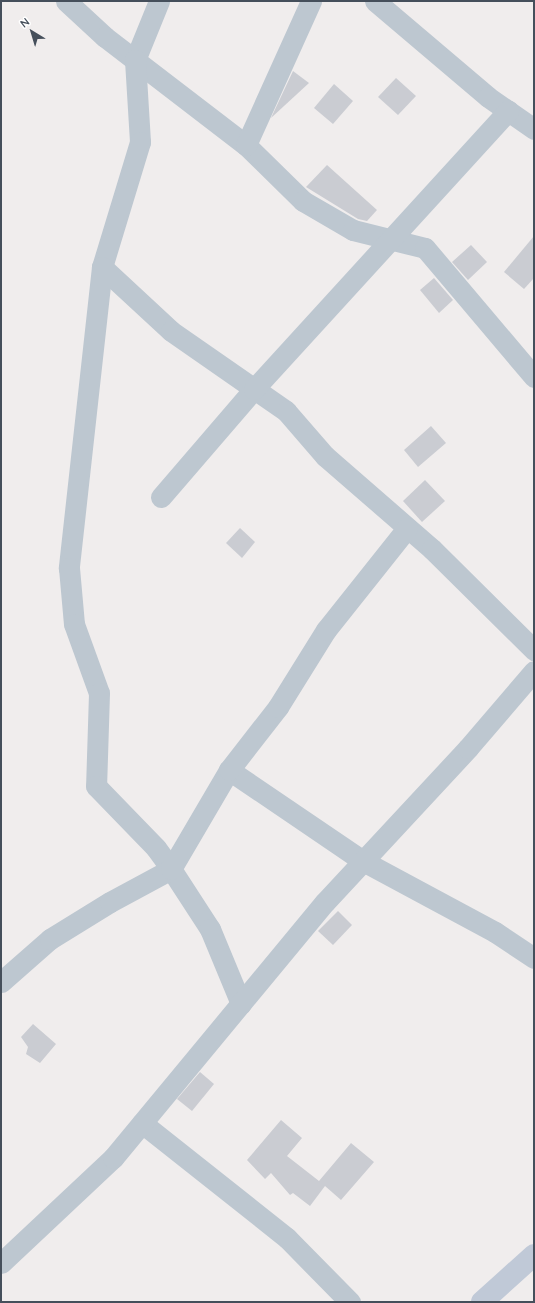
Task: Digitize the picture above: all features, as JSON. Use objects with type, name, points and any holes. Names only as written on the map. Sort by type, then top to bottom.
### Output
[{"type":"street","points":[[66,1],[135,60],[246,145],[303,201],[353,230],[425,248],[534,377]]},
{"type":"street","points":[[159,1],[135,60],[140,142],[102,267],[69,568],[74,624],[99,693],[96,786],[156,848],[171,869],[210,929],[241,1004]]},
{"type":"street","points":[[246,145],[312,1]]},
{"type":"street","points":[[375,1],[508,111],[534,129]]},
{"type":"street","points":[[161,497],[254,389],[508,111]]},
{"type":"street","points":[[102,267],[171,331],[286,411],[325,456],[407,528],[534,650]]},
{"type":"street","points":[[1,982],[50,939],[110,902],[171,869],[229,770],[278,707],[326,630],[407,528]]},
{"type":"street","points":[[1,1263],[113,1158],[325,902],[468,748],[534,671]]},
{"type":"street","points":[[229,770],[363,861],[495,932],[534,958]]},
{"type":"street","points":[[142,1123],[287,1238],[350,1302]]},
{"type":"street","points":[[482,1302],[534,1255]]},
{"type":"building","points":[[293,71],[309,83],[271,118]]},
{"type":"building","points":[[396,78],[416,96],[398,115],[378,97]]},
{"type":"building","points":[[334,84],[353,101],[333,124],[314,108]]},
{"type":"building","points":[[327,165],[377,210],[367,221],[358,219],[306,187]]},
{"type":"building","points":[[534,236],[534,278],[524,289],[504,272]]},
{"type":"building","points":[[471,245],[487,262],[468,280],[452,262]]},
{"type":"building","points":[[434,278],[453,300],[439,313],[420,290]]},
{"type":"building","points":[[431,426],[446,443],[418,467],[404,450]]},
{"type":"building","points":[[425,480],[445,501],[422,522],[403,501]]},
{"type":"building","points":[[240,528],[255,542],[242,558],[226,543]]},
{"type":"building","points":[[338,911],[352,925],[333,945],[318,931]]},
{"type":"building","points":[[33,1024],[56,1044],[40,1063],[26,1054],[28,1047],[21,1037]]},
{"type":"building","points":[[200,1072],[214,1084],[192,1111],[177,1099]]},
{"type":"building","points":[[281,1120],[302,1138],[287,1156],[319,1181],[351,1143],[374,1162],[341,1200],[325,1186],[310,1206],[293,1193],[290,1195],[271,1173],[265,1179],[247,1160]]}]
